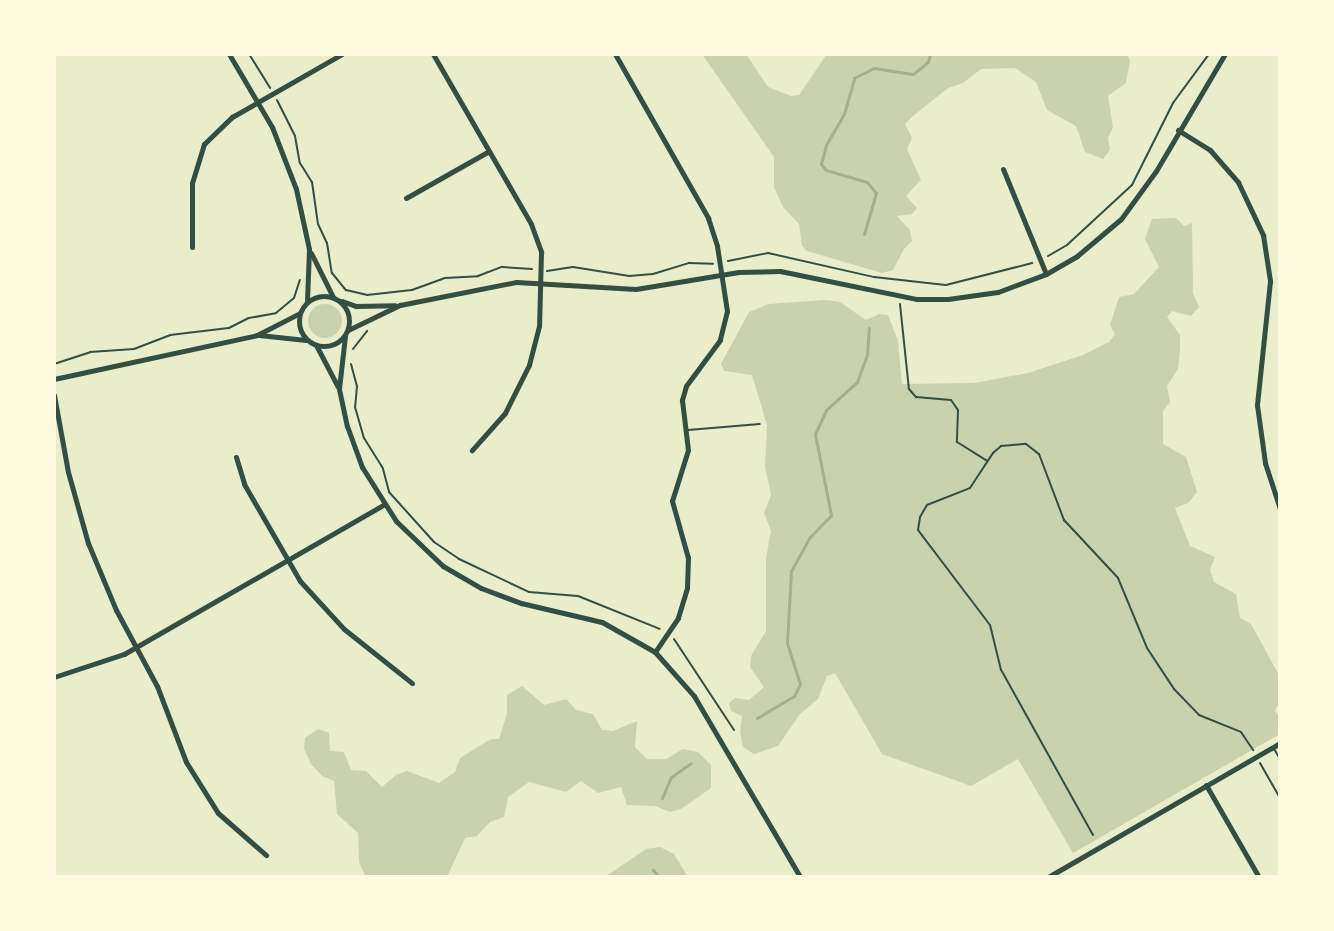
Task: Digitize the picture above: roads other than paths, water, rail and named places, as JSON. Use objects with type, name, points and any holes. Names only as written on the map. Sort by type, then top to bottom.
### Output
[{"type":"street","points":[[229,54],[258,102],[289,168],[309,249],[336,298],[350,317],[339,389]]},
{"type":"street","points":[[192,248],[192,183],[204,144],[217,128],[342,54]]},
{"type":"street","points":[[433,54],[534,231],[542,270],[536,344],[521,385],[498,422],[472,450]]},
{"type":"street","points":[[615,54],[703,208],[723,274],[724,327],[720,340],[686,386],[682,400],[686,464],[672,501],[684,538],[689,571],[684,603],[668,634],[655,652]]},
{"type":"street","points":[[307,302],[319,296],[368,306],[400,305],[494,286],[542,281],[636,289],[723,274],[802,274],[902,297],[969,297],[998,292],[1046,274],[1077,256],[1121,219],[1156,171],[1178,130],[1225,54]]},
{"type":"street","points":[[1178,130],[1222,163],[1248,198],[1263,235],[1270,281],[1257,405],[1265,463],[1280,509]]},
{"type":"street","points":[[406,198],[489,151]]},
{"type":"street","points":[[1003,169],[1046,274]]},
{"type":"street","points":[[257,335],[300,313],[307,302],[309,249]]},
{"type":"street","points":[[54,380],[257,335],[287,335],[328,346],[370,317],[400,305]]},
{"type":"street","points":[[300,313],[301,332],[313,343],[339,389],[354,447],[383,505],[418,544],[461,578],[521,603],[602,622],[655,652],[694,696],[800,877]]},
{"type":"street","points":[[54,395],[68,472],[88,543],[136,647],[157,686],[186,762],[205,795],[232,829],[266,855]]},
{"type":"street","points":[[236,457],[240,476],[287,560],[328,614],[412,683]]},
{"type":"street","points":[[54,676],[105,662],[136,647],[383,505]]},
{"type":"street","points":[[1048,877],[1280,743]]},
{"type":"street","points":[[1206,785],[1259,877]]},
{"type":"lane","points":[[685,430],[760,424]]},
{"type":"lane","points":[[1273,747],[1280,759]]},
{"type":"waterway","points":[[864,234],[876,193],[867,182],[826,170],[821,164],[826,145],[844,114],[854,78],[874,68],[913,74],[928,62],[930,54]]},
{"type":"waterway","points":[[757,718],[794,696],[800,684],[787,643],[791,571],[810,537],[831,515],[815,434],[826,410],[857,382],[867,355],[869,328]]},
{"type":"waterway","points":[[662,798],[671,777],[691,763]]},
{"type":"waterway","points":[[653,870],[659,877]]}]
